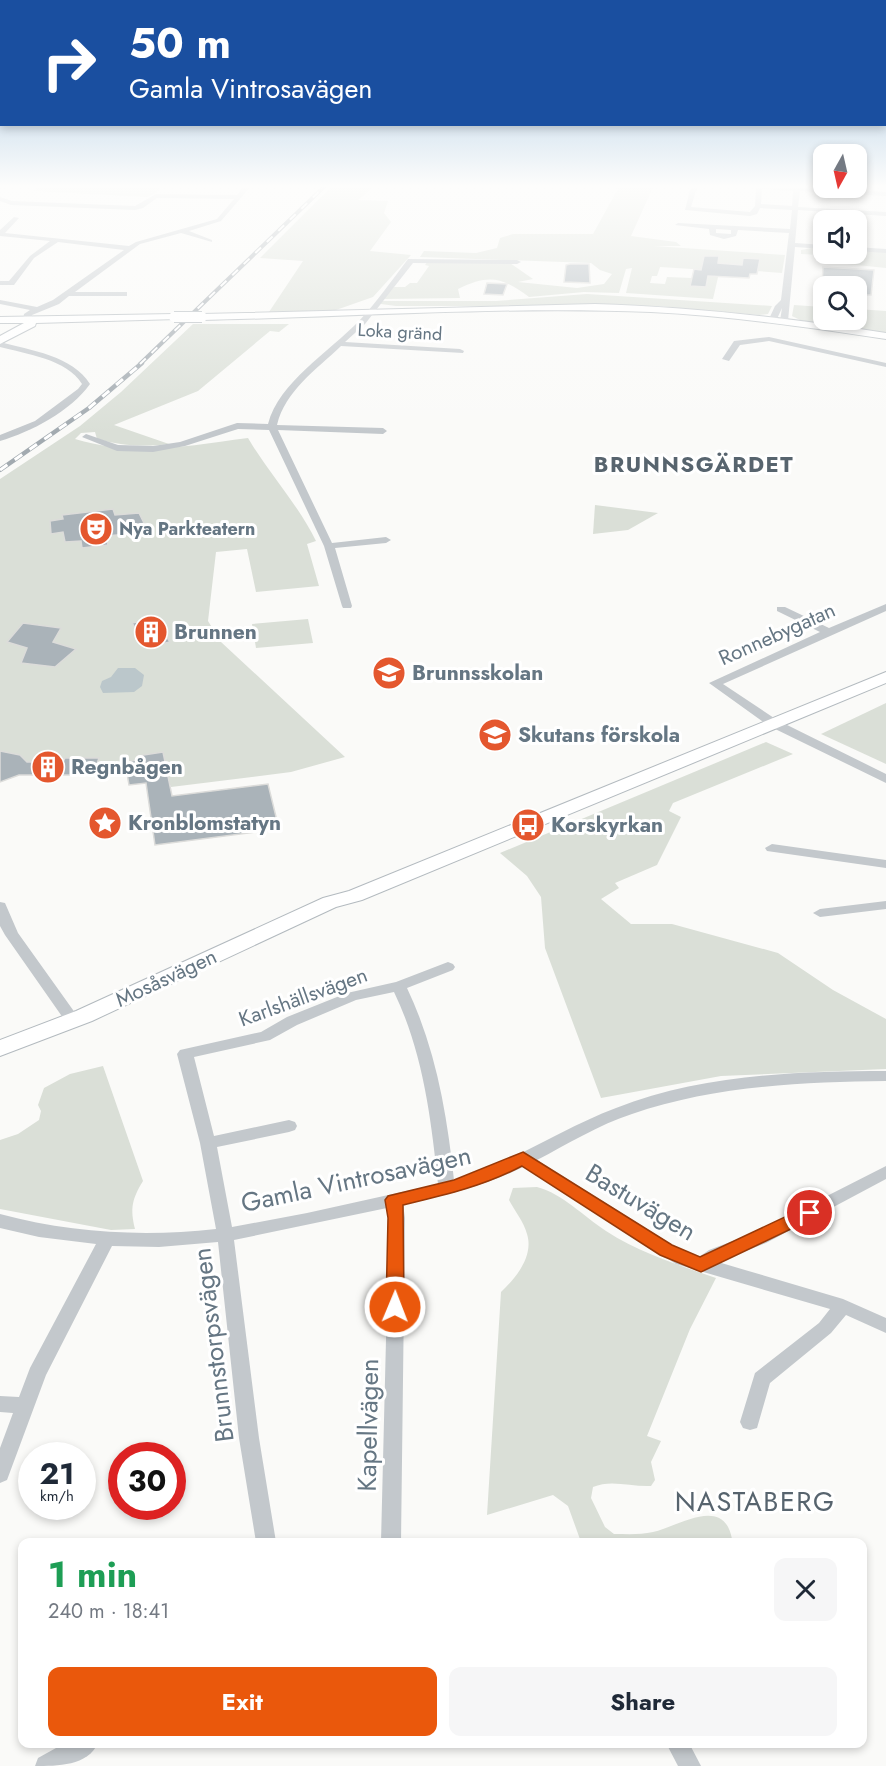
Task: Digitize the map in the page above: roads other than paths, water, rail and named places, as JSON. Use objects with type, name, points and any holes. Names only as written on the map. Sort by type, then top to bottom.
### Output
[{"type":"street","points":[[0,283],[11,283],[24,267]]},
{"type":"street","points":[[0,302],[39,310],[68,294],[103,267]]},
{"type":"street","points":[[347,606],[329,546],[275,437],[272,426],[276,410],[289,391],[371,312],[377,300],[405,267]]},
{"type":"street","points":[[770,339],[788,307],[785,301],[789,267]]},
{"type":"street","points":[[68,294],[124,294]]},
{"type":"street","points":[[0,320],[519,308],[778,322],[886,336]]},
{"type":"street","points":[[27,320],[39,314],[39,310]]},
{"type":"street","points":[[0,342],[31,324],[27,320]]},
{"type":"street","points":[[726,359],[737,344],[770,339],[886,365]]},
{"type":"street","points":[[0,342],[55,361],[81,375],[86,384],[81,391],[38,423],[0,438]]},
{"type":"street","name":"Loka gränd","points":[[340,344],[460,351]]},
{"type":"street","points":[[86,437],[117,448],[153,449],[182,444],[237,426],[383,431]]},
{"type":"street","points":[[329,546],[386,540]]},
{"type":"street","name":"Ronnebygatan","points":[[772,723],[716,683],[886,607]]},
{"type":"street","points":[[781,609],[828,632]]},
{"type":"street","name":"Mosåsvägen","points":[[0,1048],[73,1021],[330,902],[355,896],[886,677]]},
{"type":"street","points":[[772,723],[886,779]]},
{"type":"street","points":[[772,848],[886,864]]},
{"type":"street","points":[[820,913],[886,905]]},
{"type":"street","points":[[0,906],[9,929],[73,1021]]},
{"type":"street","name":"Karlshällsvägen","points":[[185,1054],[244,1042],[352,996],[399,986],[448,967]]},
{"type":"street","name":"Karlshällsvägen","points":[[399,986],[409,1005],[434,1101],[447,1189]]},
{"type":"street","name":"Brunnstorpsvägen","points":[[185,1054],[208,1143],[225,1233],[249,1438],[265,1538]]},
{"type":"street","name":"Gamla Vintrosavägen","points":[[0,1221],[107,1238],[159,1240],[225,1233],[447,1189],[492,1174],[614,1114],[675,1097],[705,1091],[811,1079],[886,1076]]},
{"type":"street","points":[[208,1143],[289,1126]]},
{"type":"street","name":"Bastuvägen","points":[[523,1158],[539,1171],[666,1250],[701,1265],[843,1306],[886,1326]]},
{"type":"street","points":[[701,1265],[715,1255],[760,1238],[886,1173]]},
{"type":"street","name":"Kapellvägen","points":[[391,1538],[397,1218],[394,1200]]},
{"type":"street","points":[[0,1474],[37,1374],[107,1238]]},
{"type":"street","points":[[750,1422],[762,1379],[825,1328],[843,1306]]},
{"type":"street","points":[[0,1404],[26,1407]]},
{"type":"street","points":[[46,1766],[78,1748]]},
{"type":"street","points":[[680,1748],[690,1766]]},
{"type":"railway","points":[[140,364],[240,267]]},
{"type":"railway","points":[[0,470],[89,408],[142,363]]},
{"type":"place","name":"Nya Parkteatern","points":[[96,529]]},
{"type":"place","name":"Brunnen","points":[[151,632]]},
{"type":"place","name":"Brunnsskolan","points":[[389,673]]},
{"type":"place","name":"Skutans förskola","points":[[495,735]]},
{"type":"place","name":"Regnbågen","points":[[48,767]]},
{"type":"place","name":"Kronblomstatyn","points":[[105,823]]},
{"type":"place","name":"Korskyrkan","points":[[528,825]]},
{"type":"district","name":"BRUNNSGÄRDET","points":[[694,464]]},
{"type":"district","name":"NASTABERG","points":[[755,1501]]}]
